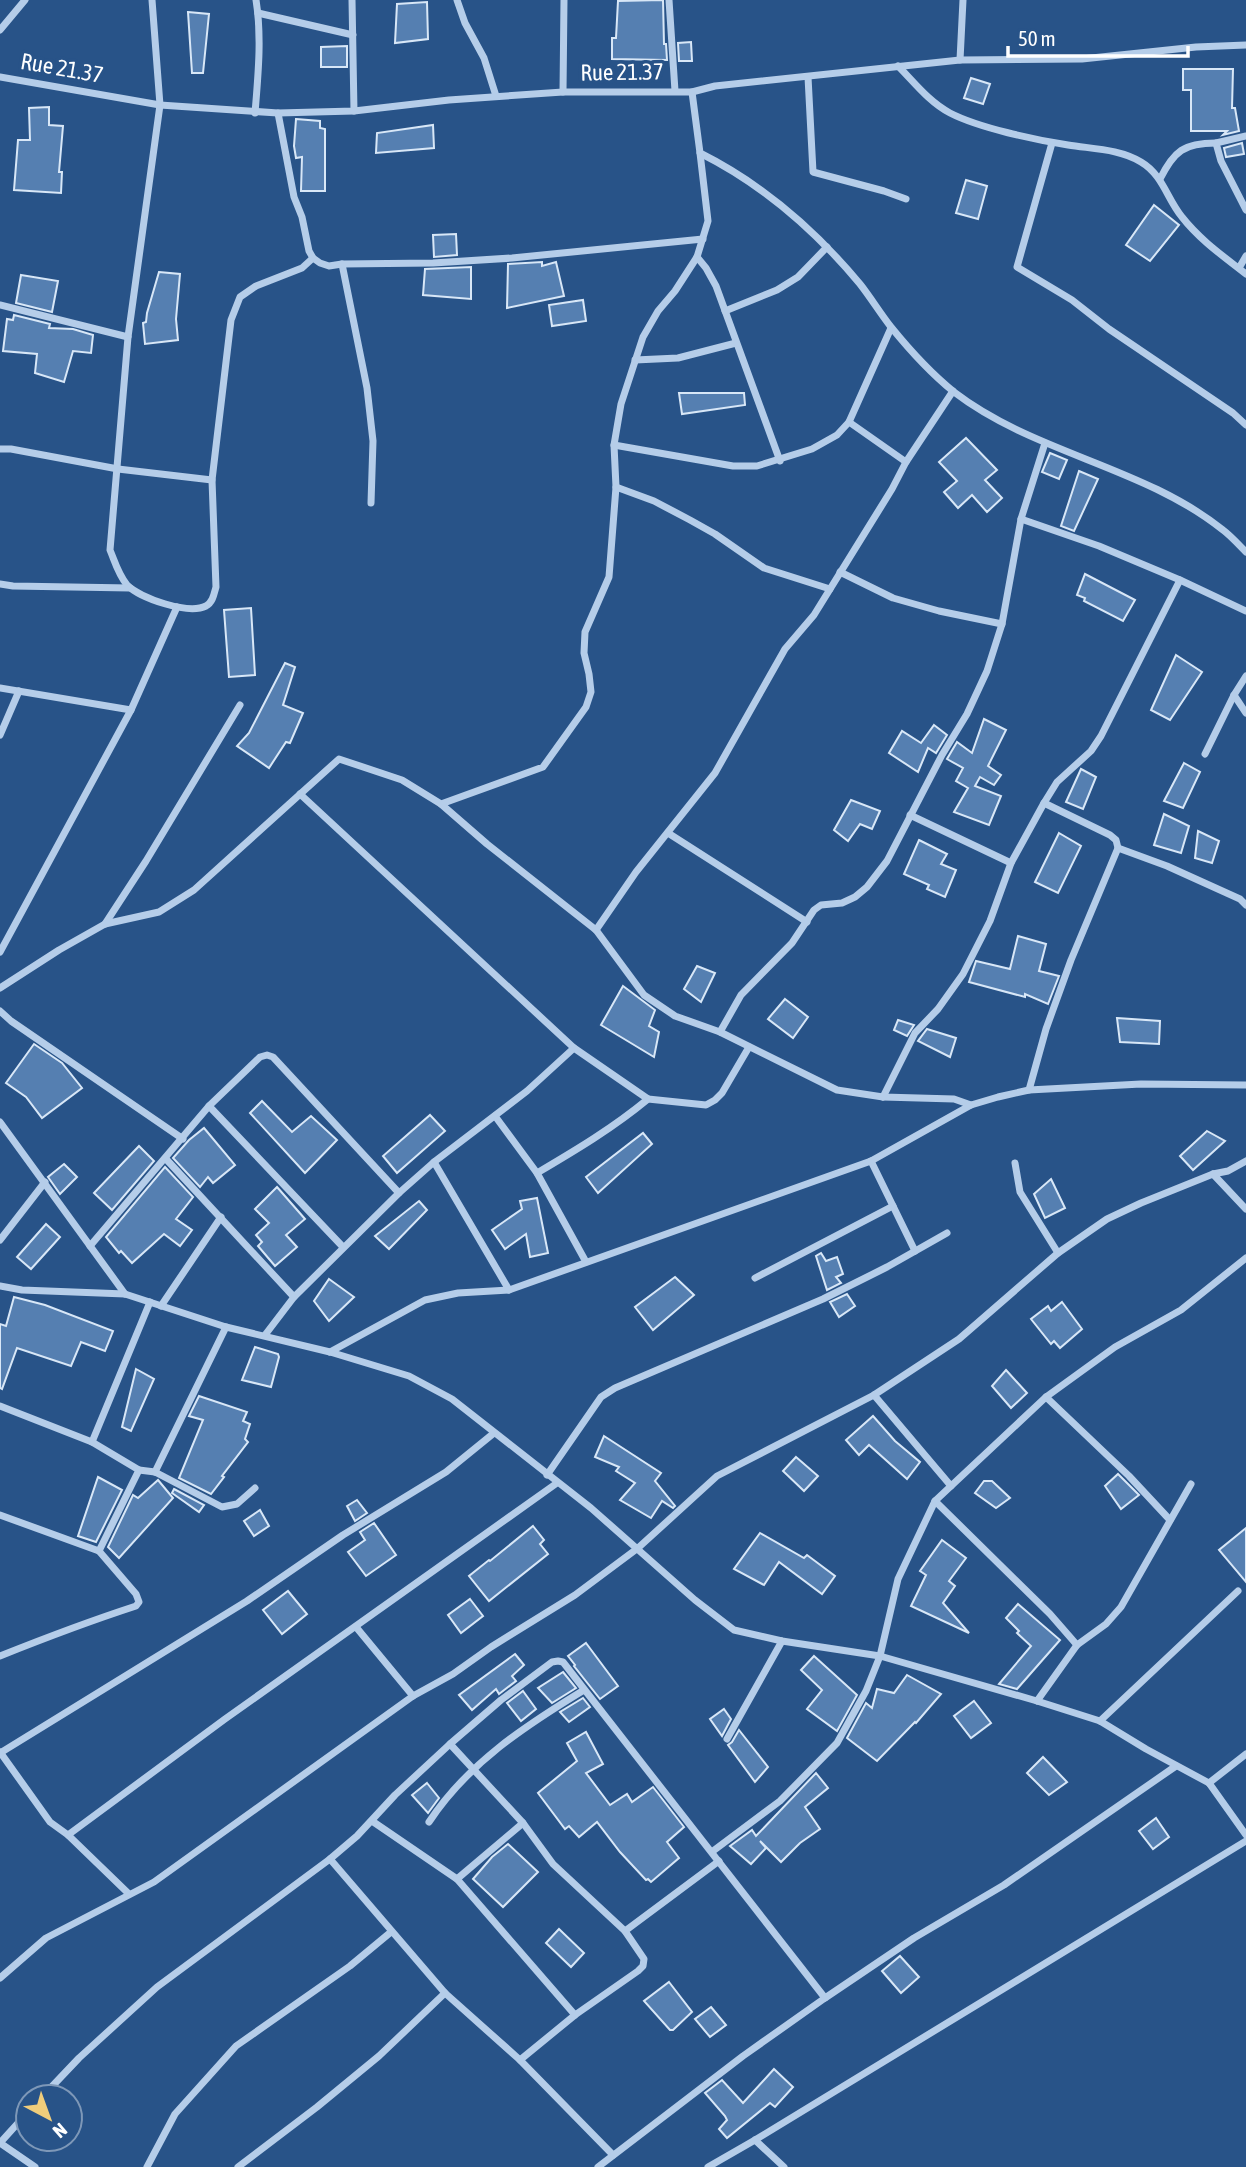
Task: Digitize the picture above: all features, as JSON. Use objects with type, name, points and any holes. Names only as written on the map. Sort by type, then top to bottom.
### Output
[{"type":"street","points":[[0,30],[25,0]]},
{"type":"street","points":[[152,0],[160,105],[128,337],[110,550],[119,575],[130,587],[159,602],[177,607],[199,608],[208,605],[216,587],[212,480],[231,320],[240,297],[256,286],[302,268],[313,258]]},
{"type":"street","points":[[255,113],[259,68],[256,0]]},
{"type":"street","points":[[352,0],[354,111]]},
{"type":"street","points":[[457,0],[484,58],[496,96]]},
{"type":"street","points":[[563,92],[564,0]]},
{"type":"street","points":[[669,0],[675,91]]},
{"type":"street","points":[[960,60],[962,0]]},
{"type":"street","points":[[258,13],[353,35]]},
{"type":"street","name":"Rue 21.37","points":[[0,77],[160,105],[278,113],[354,111],[563,92],[692,92],[715,86],[960,60],[1082,59],[1196,47],[1246,45]]},
{"type":"street","points":[[898,66],[929,98],[948,112],[974,123],[1052,143],[1121,152],[1142,163],[1160,179],[1180,215],[1202,240],[1246,274]]},
{"type":"street","points":[[808,77],[813,172],[874,187],[906,199]]},
{"type":"street","points":[[441,804],[542,767],[586,707],[591,692],[584,653],[585,632],[609,577],[616,487],[614,445],[621,404],[643,337],[658,311],[697,257],[708,222],[692,92]]},
{"type":"street","points":[[278,113],[294,197],[302,217],[309,251],[313,258],[329,266],[512,258],[703,239]]},
{"type":"street","points":[[1160,179],[1170,159],[1184,148],[1246,136]]},
{"type":"street","points":[[1216,142],[1221,162],[1246,210]]},
{"type":"street","points":[[1052,143],[1017,267],[1072,300],[1109,329],[1233,413],[1246,425]]},
{"type":"street","points":[[700,153],[740,175],[789,212],[827,247],[862,287],[891,328],[953,391],[1015,430],[1159,490],[1224,530],[1246,552]]},
{"type":"street","points":[[725,311],[777,290],[798,276],[827,247]]},
{"type":"street","points":[[1239,268],[1246,256]]},
{"type":"street","points":[[697,257],[716,286],[779,461]]},
{"type":"street","points":[[342,264],[367,388],[373,441],[371,503]]},
{"type":"street","points":[[0,304],[128,337]]},
{"type":"street","points":[[614,445],[733,466],[757,466],[813,449],[837,435],[849,422],[891,328]]},
{"type":"street","points":[[635,360],[678,358],[736,343]]},
{"type":"street","points":[[596,930],[636,872],[715,774],[785,649],[814,615],[892,489],[905,462],[953,391]]},
{"type":"street","points":[[849,422],[905,462]]},
{"type":"street","points":[[720,1032],[741,995],[792,943],[814,910],[821,905],[842,903],[855,897],[867,887],[887,861],[942,755],[967,714],[987,671],[1002,624],[1021,519],[1045,443]]},
{"type":"street","points":[[0,449],[118,469],[212,480]]},
{"type":"street","points":[[616,487],[691,520],[764,568],[830,589]]},
{"type":"street","points":[[1021,519],[1099,546],[1246,611]]},
{"type":"street","points":[[840,572],[878,592],[909,603],[1002,624]]},
{"type":"street","points":[[883,1097],[915,1033],[963,974],[990,921],[1011,863],[1044,803],[1057,782],[1091,751],[1096,743],[1180,580]]},
{"type":"street","points":[[0,584],[130,587]]},
{"type":"street","points":[[0,952],[131,710],[177,607]]},
{"type":"street","points":[[1205,754],[1246,676]]},
{"type":"street","points":[[0,688],[131,710]]},
{"type":"street","points":[[0,735],[19,691]]},
{"type":"street","points":[[1234,695],[1246,713]]},
{"type":"street","points":[[106,924],[240,705]]},
{"type":"street","points":[[0,988],[106,924],[159,912],[194,890],[339,758],[402,780],[441,804],[596,930],[644,995],[675,1016],[720,1032],[837,1090],[883,1097],[954,1099],[971,1105]]},
{"type":"street","points":[[300,794],[574,1048],[648,1099],[706,1105],[722,1093],[749,1047]]},
{"type":"street","points":[[1029,1090],[1046,1030],[1071,960],[1118,848],[1116,840],[1110,835],[1044,803]]},
{"type":"street","points":[[910,815],[1011,863]]},
{"type":"street","points":[[668,833],[807,922]]},
{"type":"street","points":[[1118,848],[1167,866],[1240,899],[1246,905]]},
{"type":"street","points":[[0,1011],[183,1139]]},
{"type":"street","points":[[265,1335],[294,1297],[399,1193],[574,1048]]},
{"type":"street","points":[[90,1246],[209,1107],[260,1057],[267,1055],[274,1057],[399,1193]]},
{"type":"street","points":[[330,1352],[425,1300],[458,1293],[509,1290],[870,1161],[971,1105],[1029,1090],[1141,1084],[1246,1085]]},
{"type":"street","points":[[537,1173],[589,1143],[648,1099]]},
{"type":"street","points":[[209,1107],[343,1247]]},
{"type":"street","points":[[495,1116],[537,1173],[586,1262]]},
{"type":"street","points":[[0,1122],[125,1294]]},
{"type":"street","points":[[166,1160],[294,1297]]},
{"type":"street","points":[[870,1161],[915,1251]]},
{"type":"street","points":[[0,1978],[46,1938],[154,1882],[413,1696],[453,1674],[575,1595],[638,1548],[717,1476],[874,1395],[959,1339],[1058,1253],[1107,1219],[1213,1174],[1228,1171],[1246,1161]]},
{"type":"street","points":[[434,1162],[509,1290]]},
{"type":"street","points":[[1015,1163],[1020,1192],[1058,1253]]},
{"type":"street","points":[[1213,1174],[1246,1209]]},
{"type":"street","points":[[0,1240],[45,1182]]},
{"type":"street","points":[[755,1278],[893,1206]]},
{"type":"street","points":[[161,1306],[220,1217]]},
{"type":"street","points":[[547,1475],[601,1397],[615,1388],[823,1299],[887,1268],[947,1233]]},
{"type":"street","points":[[713,1852],[780,1801],[837,1743],[866,1691],[880,1656],[898,1579],[935,1501],[1046,1397],[1115,1347],[1181,1310],[1246,1258]]},
{"type":"street","points":[[0,1286],[23,1290],[125,1294],[226,1326],[330,1352],[409,1376],[452,1399],[638,1548],[695,1600],[734,1630],[782,1641],[880,1656],[1037,1700],[1100,1721],[1209,1783],[1246,1835]]},
{"type":"street","points":[[92,1442],[150,1302]]},
{"type":"street","points":[[155,1472],[226,1326]]},
{"type":"street","points":[[874,1395],[951,1486]]},
{"type":"street","points":[[1046,1397],[1129,1476],[1170,1520]]},
{"type":"street","points":[[0,1406],[92,1442],[139,1470],[155,1472],[222,1507],[237,1504],[256,1488]]},
{"type":"street","points":[[129,1895],[68,1835],[50,1822],[0,1753],[247,1601],[342,1535],[446,1472],[494,1433]]},
{"type":"street","points":[[99,1551],[139,1470]]},
{"type":"street","points":[[68,1835],[557,1483]]},
{"type":"street","points":[[1037,1700],[1077,1645],[1106,1624],[1121,1607],[1191,1484]]},
{"type":"street","points":[[935,1501],[1050,1614],[1077,1645]]},
{"type":"street","points":[[0,1516],[99,1551],[136,1594],[139,1602],[0,1656]]},
{"type":"street","points":[[1100,1721],[1238,1591]]},
{"type":"street","points":[[356,1627],[413,1696]]},
{"type":"street","points":[[727,1739],[782,1641]]},
{"type":"street","points":[[55,2083],[158,1987],[330,1859],[450,1744],[501,1700],[552,1662],[563,1662],[825,1998]]},
{"type":"street","points":[[429,1822],[446,1796],[474,1768],[534,1720],[584,1690]]},
{"type":"street","points":[[450,1744],[523,1823],[553,1864],[625,1931],[644,1959],[643,1966],[575,2015],[520,2060]]},
{"type":"street","points":[[1209,1783],[1246,1754]]},
{"type":"street","points":[[598,2167],[743,2056],[825,1998],[914,1938],[982,1900],[1175,1766]]},
{"type":"street","points":[[372,1821],[457,1879],[575,2015]]},
{"type":"street","points":[[457,1879],[523,1823]]},
{"type":"street","points":[[708,2167],[1246,1842]]},
{"type":"street","points":[[330,1859],[445,1993],[520,2060],[613,2155]]},
{"type":"street","points":[[625,1931],[719,1861]]},
{"type":"street","points":[[147,2167],[174,2114],[236,2046],[350,1966],[391,1932]]},
{"type":"street","points":[[238,2167],[379,2056],[445,1993]]},
{"type":"street","points":[[14,2128],[0,2143],[35,2167]]},
{"type":"street","points":[[755,2140],[784,2167]]},
{"type":"building","points":[[663,0],[667,60],[612,59],[612,38],[616,38],[618,1]]},
{"type":"building","points":[[427,2],[428,39],[395,43],[397,4]]},
{"type":"building","points":[[188,12],[209,14],[203,73],[192,73]]},
{"type":"building","points":[[691,42],[692,61],[679,61],[678,43]]},
{"type":"building","points":[[347,46],[347,67],[321,67],[321,47]]},
{"type":"building","points":[[1183,69],[1233,69],[1232,108],[1235,108],[1239,131],[1223,135],[1227,131],[1191,131],[1191,90],[1183,90]]},
{"type":"building","points":[[971,78],[990,84],[983,104],[964,98]]},
{"type":"building","points":[[49,107],[49,125],[63,126],[59,172],[62,172],[61,193],[14,190],[18,140],[30,140],[29,108]]},
{"type":"building","points":[[296,119],[320,121],[320,128],[325,129],[325,191],[301,191],[302,157],[296,158],[294,146]]},
{"type":"building","points":[[433,125],[434,148],[376,153],[377,133]]},
{"type":"building","points":[[1242,143],[1244,154],[1226,157],[1224,148]]},
{"type":"building","points":[[966,180],[987,186],[978,219],[956,213]]},
{"type":"building","points":[[1154,205],[1179,225],[1150,261],[1126,245]]},
{"type":"building","points":[[456,234],[457,255],[434,257],[433,235]]},
{"type":"building","points":[[542,262],[542,266],[556,262],[564,296],[507,308],[508,264]]},
{"type":"building","points":[[471,267],[471,299],[423,295],[425,269]]},
{"type":"building","points":[[159,272],[180,274],[176,319],[178,340],[145,344],[143,323],[146,322]]},
{"type":"building","points":[[21,275],[58,281],[52,312],[16,303]]},
{"type":"building","points":[[583,300],[586,321],[552,326],[549,305]]},
{"type":"building","points":[[14,315],[50,324],[49,328],[73,329],[93,335],[91,353],[73,351],[64,382],[35,373],[37,354],[3,351],[7,319],[13,320]]},
{"type":"building","points":[[679,393],[744,393],[745,405],[682,414]]},
{"type":"building","points":[[966,438],[997,470],[985,480],[1002,498],[987,512],[972,495],[958,508],[944,492],[957,481],[939,462]]},
{"type":"building","points":[[1050,453],[1067,460],[1059,479],[1042,472]]},
{"type":"building","points":[[1079,471],[1098,479],[1074,531],[1061,526]]},
{"type":"building","points":[[1085,574],[1135,600],[1123,621],[1077,595]]},
{"type":"building","points":[[251,608],[255,675],[229,677],[224,610]]},
{"type":"building","points":[[1176,655],[1202,672],[1170,720],[1151,710]]},
{"type":"building","points":[[285,663],[295,667],[283,705],[303,713],[290,743],[286,742],[269,768],[237,746],[249,733]]},
{"type":"building","points":[[984,719],[1006,730],[988,766],[1001,775],[994,785],[980,777],[975,786],[1001,796],[989,825],[954,812],[968,788],[956,781],[963,768],[947,759],[957,742],[972,753]]},
{"type":"building","points":[[934,725],[947,735],[936,753],[928,748],[918,772],[889,753],[902,731],[921,743]]},
{"type":"building","points":[[1184,763],[1200,772],[1183,808],[1164,801]]},
{"type":"building","points":[[1081,769],[1096,777],[1083,809],[1066,802]]},
{"type":"building","points":[[851,800],[880,811],[872,829],[860,824],[848,841],[834,830]]},
{"type":"building","points":[[1164,814],[1189,826],[1181,853],[1154,845]]},
{"type":"building","points":[[1198,831],[1219,841],[1212,863],[1195,858]]},
{"type":"building","points":[[1059,833],[1081,846],[1058,893],[1035,882]]},
{"type":"building","points":[[919,840],[947,854],[941,864],[956,870],[945,897],[927,889],[929,885],[904,874]]},
{"type":"building","points":[[1018,936],[1046,944],[1039,971],[1059,976],[1048,1004],[1025,994],[1025,997],[969,982],[976,961],[1010,969]]},
{"type":"building","points":[[697,966],[715,973],[701,1002],[684,989]]},
{"type":"building","points":[[623,986],[655,1010],[649,1026],[659,1032],[654,1057],[601,1025]]},
{"type":"building","points":[[785,999],[808,1017],[793,1038],[768,1019]]},
{"type":"building","points":[[1117,1018],[1160,1021],[1159,1044],[1120,1042]]},
{"type":"building","points":[[898,1020],[914,1025],[907,1036],[894,1030]]},
{"type":"building","points":[[927,1029],[956,1038],[950,1057],[918,1041]]},
{"type":"building","points":[[34,1044],[62,1063],[82,1088],[42,1118],[26,1097],[6,1083]]},
{"type":"building","points":[[262,1101],[292,1132],[311,1116],[337,1140],[305,1173],[250,1113]]},
{"type":"building","points":[[430,1115],[445,1131],[397,1173],[383,1156]]},
{"type":"building","points":[[204,1128],[235,1165],[213,1183],[208,1177],[200,1187],[173,1158]]},
{"type":"building","points":[[1207,1131],[1225,1141],[1193,1170],[1180,1156]]},
{"type":"building","points":[[643,1133],[652,1144],[598,1193],[586,1177]]},
{"type":"building","points":[[139,1146],[154,1161],[112,1210],[94,1193]]},
{"type":"building","points":[[64,1164],[77,1177],[60,1194],[48,1177]]},
{"type":"building","points":[[165,1167],[193,1197],[176,1219],[192,1230],[180,1246],[164,1234],[132,1263],[121,1251],[119,1253],[106,1237]]},
{"type":"building","points":[[1051,1179],[1065,1208],[1045,1218],[1034,1194]]},
{"type":"building","points":[[277,1187],[305,1219],[286,1235],[297,1247],[275,1266],[258,1246],[262,1242],[256,1235],[269,1223],[255,1209]]},
{"type":"building","points":[[537,1198],[548,1253],[530,1257],[526,1234],[505,1249],[492,1230],[522,1209],[520,1201]]},
{"type":"building","points":[[419,1201],[427,1210],[389,1249],[375,1236]]},
{"type":"building","points":[[46,1224],[60,1237],[31,1269],[17,1257]]},
{"type":"building","points":[[821,1253],[826,1261],[837,1257],[843,1274],[836,1277],[841,1283],[827,1290],[816,1256]]},
{"type":"building","points":[[675,1277],[694,1295],[653,1330],[635,1307]]},
{"type":"building","points":[[329,1279],[354,1297],[329,1321],[314,1301]]},
{"type":"building","points":[[847,1294],[855,1306],[839,1317],[830,1302]]},
{"type":"building","points":[[14,1297],[45,1305],[113,1331],[105,1351],[81,1342],[71,1366],[17,1348],[2,1389],[0,1388],[0,1324],[6,1326]]},
{"type":"building","points":[[1062,1302],[1082,1329],[1060,1348],[1054,1341],[1051,1344],[1031,1319],[1048,1306],[1051,1311]]},
{"type":"building","points":[[255,1347],[278,1354],[271,1387],[242,1380]]},
{"type":"building","points":[[136,1369],[154,1379],[131,1431],[122,1427]]},
{"type":"building","points":[[1006,1370],[1027,1393],[1011,1408],[992,1386]]},
{"type":"building","points":[[199,1396],[247,1412],[243,1421],[250,1424],[245,1439],[248,1442],[211,1494],[179,1478],[203,1420],[189,1416]]},
{"type":"building","points":[[873,1416],[895,1441],[920,1462],[907,1479],[869,1445],[859,1455],[846,1440]]},
{"type":"building","points":[[604,1436],[661,1473],[655,1481],[675,1506],[673,1508],[662,1501],[651,1518],[620,1500],[635,1483],[616,1471],[619,1467],[595,1457]]},
{"type":"building","points":[[796,1457],[818,1476],[804,1491],[783,1471]]},
{"type":"building","points":[[1118,1474],[1139,1495],[1121,1509],[1105,1486]]},
{"type":"building","points":[[98,1477],[122,1490],[96,1542],[78,1536]]},
{"type":"building","points":[[158,1480],[173,1498],[119,1558],[108,1547],[133,1495],[138,1498]]},
{"type":"building","points":[[984,1481],[992,1481],[1010,1498],[996,1508],[975,1493]]},
{"type":"building","points":[[174,1489],[204,1505],[199,1512],[172,1493]]},
{"type":"building","points":[[357,1500],[367,1513],[355,1521],[347,1506]]},
{"type":"building","points":[[260,1510],[269,1526],[254,1536],[244,1521]]},
{"type":"building","points":[[374,1523],[396,1555],[366,1576],[348,1552],[365,1540],[360,1532]]},
{"type":"building","points":[[533,1526],[544,1540],[540,1544],[548,1554],[489,1601],[469,1576]]},
{"type":"building","points":[[1246,1528],[1246,1582],[1219,1550]]},
{"type":"building","points":[[760,1533],[804,1558],[807,1555],[835,1576],[822,1594],[779,1562],[764,1585],[734,1569]]},
{"type":"building","points":[[942,1540],[966,1558],[949,1581],[955,1586],[943,1603],[969,1633],[911,1606],[926,1575],[920,1571]]},
{"type":"building","points":[[288,1591],[307,1614],[282,1634],[263,1610]]},
{"type":"building","points":[[470,1599],[483,1616],[461,1633],[448,1615]]},
{"type":"building","points":[[1018,1604],[1060,1640],[1017,1689],[999,1684],[1031,1646],[1006,1618]]},
{"type":"building","points":[[586,1643],[618,1686],[600,1699],[568,1656]]},
{"type":"building","points":[[515,1654],[524,1665],[512,1676],[516,1681],[499,1694],[496,1689],[472,1710],[459,1695]]},
{"type":"building","points":[[814,1656],[857,1695],[837,1731],[807,1709],[822,1690],[801,1670]]},
{"type":"building","points":[[563,1672],[576,1688],[552,1703],[538,1688]]},
{"type":"building","points":[[907,1675],[941,1694],[877,1761],[847,1738],[866,1703],[872,1708],[877,1689],[894,1693]]},
{"type":"building","points":[[523,1691],[536,1709],[521,1721],[507,1703]]},
{"type":"building","points":[[583,1698],[590,1707],[569,1722],[560,1712]]},
{"type":"building","points":[[974,1701],[991,1723],[971,1738],[954,1716]]},
{"type":"building","points":[[724,1709],[731,1719],[722,1736],[710,1719]]},
{"type":"building","points":[[739,1730],[768,1767],[755,1782],[728,1745]]},
{"type":"building","points":[[586,1732],[603,1764],[586,1773],[610,1805],[627,1794],[632,1802],[653,1787],[684,1827],[667,1842],[679,1858],[651,1882],[620,1852],[597,1822],[579,1837],[569,1826],[565,1829],[538,1793],[577,1761],[567,1743]]},
{"type":"building","points":[[1043,1757],[1067,1782],[1049,1795],[1027,1773]]},
{"type":"building","points":[[816,1773],[828,1788],[805,1807],[820,1829],[800,1843],[781,1862],[760,1841],[766,1848],[751,1864],[730,1846],[752,1830],[756,1836]]},
{"type":"building","points":[[427,1783],[439,1798],[428,1813],[412,1795]]},
{"type":"building","points":[[1156,1818],[1169,1837],[1153,1849],[1139,1831]]},
{"type":"building","points":[[508,1844],[538,1872],[503,1907],[473,1879],[492,1857]]},
{"type":"building","points":[[559,1929],[584,1953],[571,1967],[546,1943]]},
{"type":"building","points":[[900,1956],[919,1977],[901,1993],[882,1971]]},
{"type":"building","points":[[669,1982],[692,2012],[673,2030],[670,2030],[644,2001]]},
{"type":"building","points":[[711,2007],[726,2025],[710,2037],[695,2019]]},
{"type":"building","points":[[774,2069],[793,2087],[775,2107],[770,2103],[727,2138],[719,2129],[727,2120],[705,2093],[722,2080],[743,2103]]}]
